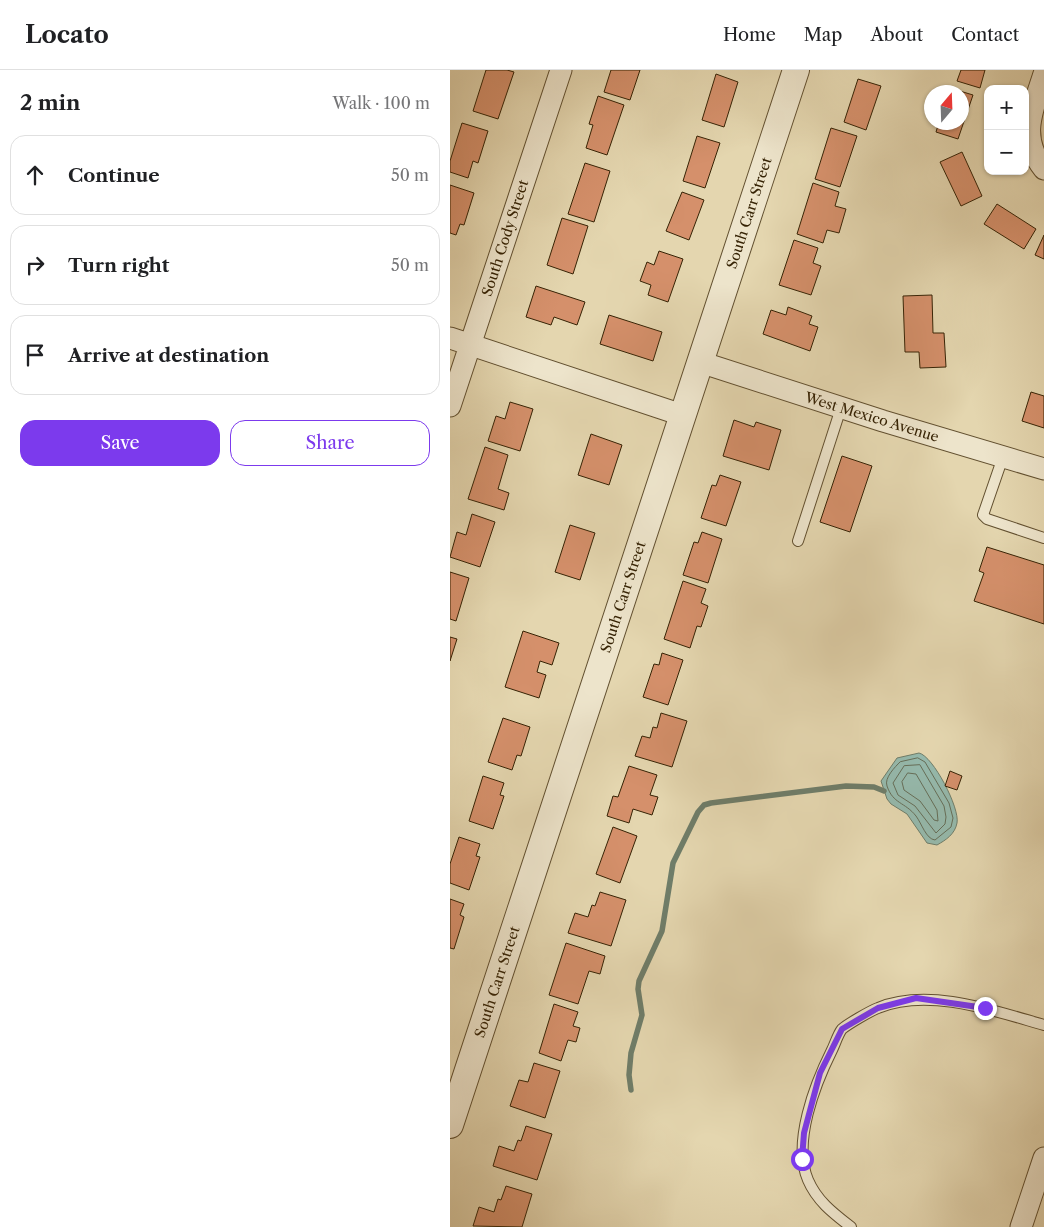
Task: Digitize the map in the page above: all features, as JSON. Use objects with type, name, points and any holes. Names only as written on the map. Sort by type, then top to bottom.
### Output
[{"type":"street","name":"South Cody Street","points":[[450,406],[561,70]]},
{"type":"street","name":"South Carr Street","points":[[450,1125],[796,70]]},
{"type":"street","points":[[1044,74],[1031,112],[1029,128],[1030,145],[1044,169]]},
{"type":"street","points":[[450,338],[682,416]]},
{"type":"street","name":"West Mexico Avenue","points":[[700,362],[841,408],[1044,469]]},
{"type":"street","points":[[1021,1227],[1044,1158]]},
{"type":"lane","points":[[798,541],[841,408]]},
{"type":"lane","points":[[1003,457],[983,514],[987,519],[1044,538]]},
{"type":"lane","points":[[851,1227],[818,1200],[808,1179],[802,1159],[804,1133],[820,1073],[842,1029],[878,1008],[916,998],[985,1008],[1044,1025]]},
{"type":"water","points":[[919,753],[925,756],[938,773],[950,795],[957,816],[957,823],[952,833],[947,839],[937,845],[927,843],[907,814],[891,804],[887,799],[881,781],[897,758]]},
{"type":"building","points":[[486,70],[514,72],[498,119],[473,111]]},
{"type":"building","points":[[611,70],[640,70],[630,100],[604,92]]},
{"type":"building","points":[[961,70],[985,70],[980,88],[957,81]]},
{"type":"building","points":[[716,74],[738,82],[724,127],[702,120]]},
{"type":"building","points":[[858,79],[881,86],[866,130],[844,122]]},
{"type":"building","points":[[969,94],[973,95],[969,107]]},
{"type":"building","points":[[598,96],[624,105],[607,155],[586,148],[593,125],[589,124]]},
{"type":"building","points":[[462,123],[488,131],[478,163],[473,161],[468,178],[450,172],[450,161]]},
{"type":"building","points":[[831,128],[857,136],[840,187],[815,179]]},
{"type":"building","points":[[937,130],[961,130],[958,139],[936,132]]},
{"type":"building","points":[[697,136],[720,143],[705,188],[683,181]]},
{"type":"building","points":[[962,152],[982,196],[961,206],[940,162]]},
{"type":"building","points":[[585,163],[610,171],[594,222],[568,214]]},
{"type":"building","points":[[813,183],[839,192],[835,206],[846,209],[839,233],[827,230],[823,243],[797,234]]},
{"type":"building","points":[[450,185],[474,193],[464,225],[460,224],[456,235],[450,233]]},
{"type":"building","points":[[682,192],[704,200],[689,240],[666,231]]},
{"type":"building","points":[[997,204],[1036,229],[1024,249],[984,224]]},
{"type":"building","points":[[562,218],[588,226],[573,274],[547,265]]},
{"type":"building","points":[[1044,235],[1044,259],[1035,255]]},
{"type":"building","points":[[794,240],[818,248],[813,263],[821,266],[811,295],[779,285]]},
{"type":"building","points":[[659,251],[683,259],[668,302],[648,295],[651,285],[640,281],[647,262],[654,265]]},
{"type":"building","points":[[536,286],[585,302],[577,325],[554,317],[551,325],[526,317]]},
{"type":"building","points":[[932,295],[933,333],[944,333],[946,367],[920,368],[919,352],[905,352],[903,296]]},
{"type":"building","points":[[788,307],[812,316],[809,324],[818,327],[810,351],[763,334],[771,310],[786,315]]},
{"type":"building","points":[[609,315],[662,332],[653,361],[600,344]]},
{"type":"building","points":[[1031,392],[1044,396],[1044,428],[1022,421]]},
{"type":"building","points":[[510,402],[533,409],[520,451],[488,441],[496,416],[505,419]]},
{"type":"building","points":[[734,420],[754,427],[756,422],[781,430],[769,470],[723,456]]},
{"type":"building","points":[[591,434],[622,445],[609,485],[578,475]]},
{"type":"building","points":[[485,447],[508,455],[498,489],[509,493],[504,510],[468,499]]},
{"type":"building","points":[[842,456],[872,466],[850,532],[820,522]]},
{"type":"building","points":[[720,475],[741,482],[726,526],[701,518],[712,485],[716,486]]},
{"type":"building","points":[[472,514],[495,522],[480,567],[450,557],[457,532],[466,535]]},
{"type":"building","points":[[570,525],[595,533],[580,580],[555,572]]},
{"type":"building","points":[[702,532],[722,539],[708,583],[683,575],[694,542],[698,543]]},
{"type":"building","points":[[987,547],[1044,565],[1044,624],[974,601],[984,573],[979,571]]},
{"type":"building","points":[[450,572],[469,578],[456,621],[450,619]]},
{"type":"building","points":[[683,581],[706,589],[701,603],[708,606],[701,627],[697,626],[690,648],[664,639]]},
{"type":"building","points":[[523,631],[559,643],[552,665],[540,661],[537,672],[546,675],[539,698],[505,687]]},
{"type":"building","points":[[450,637],[457,639],[450,661]]},
{"type":"building","points":[[662,653],[683,660],[668,705],[643,697],[654,664],[659,665]]},
{"type":"building","points":[[661,713],[687,721],[672,767],[635,756],[642,736],[650,738],[653,727],[657,728]]},
{"type":"building","points":[[503,718],[530,727],[521,756],[517,755],[512,770],[488,762]]},
{"type":"building","points":[[629,766],[657,775],[650,795],[658,797],[652,815],[633,809],[629,823],[607,816],[613,796],[618,797]]},
{"type":"building","points":[[950,771],[962,776],[957,790],[945,786]]},
{"type":"building","points":[[483,776],[504,783],[500,795],[504,796],[493,829],[469,821]]},
{"type":"building","points":[[613,827],[637,836],[620,883],[596,874]]},
{"type":"building","points":[[459,837],[480,844],[476,856],[480,857],[469,890],[450,883],[450,864]]},
{"type":"building","points":[[600,892],[626,900],[611,946],[568,933],[575,913],[588,917],[592,905],[595,906]]},
{"type":"building","points":[[450,899],[464,904],[460,915],[464,917],[454,949],[450,948]]},
{"type":"building","points":[[566,943],[605,956],[600,974],[589,971],[578,1004],[549,995]]},
{"type":"building","points":[[554,1004],[578,1012],[573,1026],[580,1028],[576,1042],[568,1040],[561,1061],[539,1053]]},
{"type":"building","points":[[534,1063],[560,1071],[545,1118],[510,1106],[519,1080],[528,1082]]},
{"type":"building","points":[[526,1126],[552,1134],[537,1180],[493,1166],[499,1146],[514,1151],[518,1140],[521,1141]]},
{"type":"building","points":[[506,1186],[532,1194],[522,1227],[473,1226],[479,1207],[494,1212],[498,1199],[501,1200]]},
{"type":"waterway","points":[[631,1090],[629,1075],[631,1053],[642,1015],[638,989],[639,981],[662,931],[673,863],[698,812],[704,805],[711,803],[846,786],[874,787],[884,791]]},
{"type":"route","points":[[802,1159],[804,1133],[820,1073],[842,1029],[878,1008],[916,998],[985,1008]]}]
